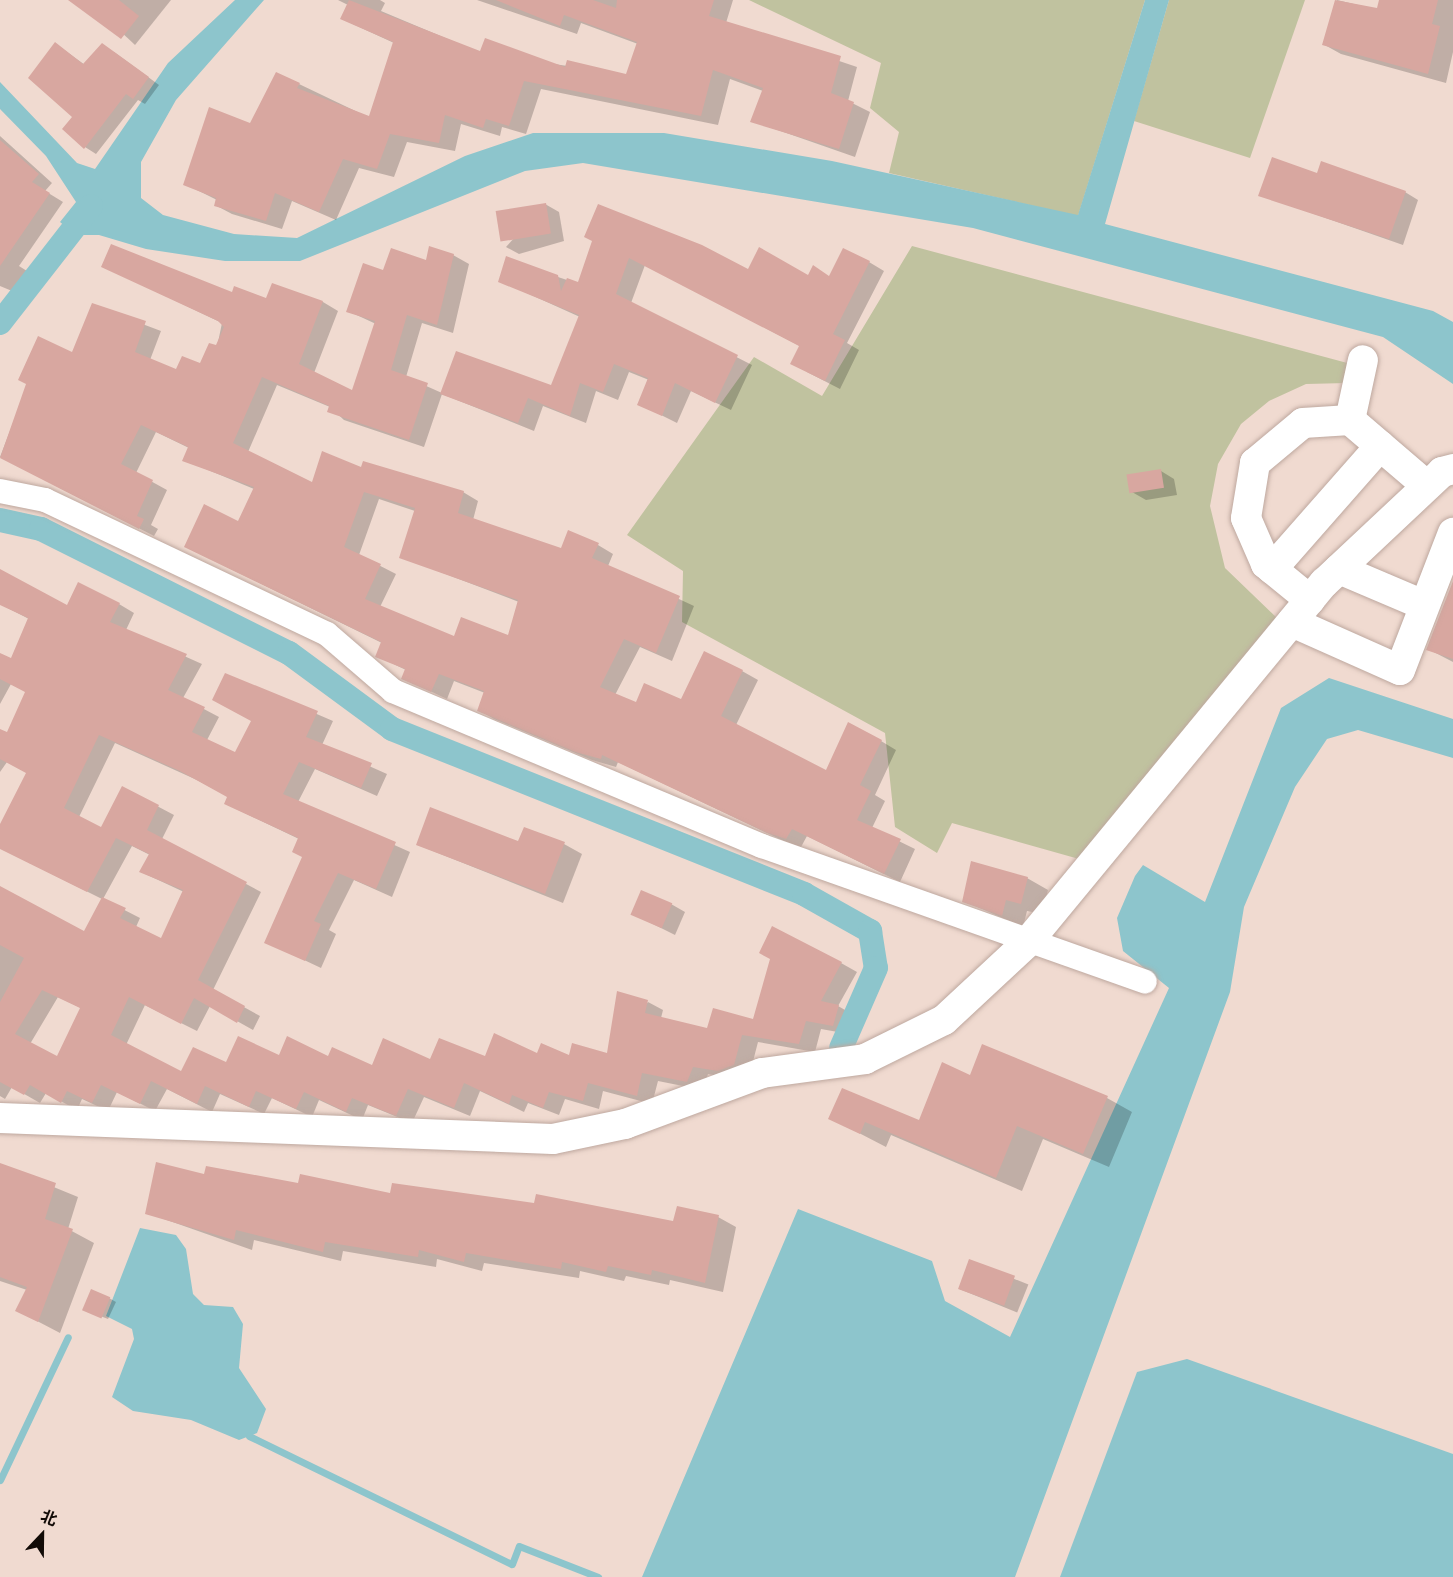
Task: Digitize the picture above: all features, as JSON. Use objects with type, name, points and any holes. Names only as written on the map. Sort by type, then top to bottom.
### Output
[{"type":"street","points":[[1350,420],[1363,360]]},
{"type":"street","points":[[1428,486],[1350,420],[1303,423],[1256,463],[1246,518],[1272,569],[1301,611],[1400,670],[1453,533]]},
{"type":"street","points":[[1272,569],[1380,446]]},
{"type":"street","points":[[0,1118],[553,1139],[625,1124],[762,1073],[865,1059],[944,1020],[1027,943],[1301,611],[1339,569],[1428,486],[1453,469]]},
{"type":"street","points":[[0,491],[45,500],[327,634],[393,691],[762,846],[1027,943],[1145,982]]},
{"type":"street","points":[[1339,569],[1424,605]]},
{"type":"green space","points":[[749,0],[1145,0],[1078,216],[889,173],[899,132],[870,108],[881,63]]},
{"type":"green space","points":[[1169,0],[1305,0],[1250,158],[1134,121]]},
{"type":"green space","points":[[912,246],[1351,364],[1347,383],[1306,384],[1269,401],[1241,424],[1218,464],[1210,506],[1225,568],[1278,619],[1079,859],[952,823],[937,853],[895,827],[885,733],[682,622],[683,571],[627,535],[754,357],[822,396]]},
{"type":"water","points":[[235,0],[264,0],[176,100],[141,162],[141,198],[163,215],[234,234],[297,238],[465,156],[533,133],[664,133],[832,161],[1078,215],[1145,0],[1169,0],[1105,224],[1433,311],[1453,322],[1453,384],[1383,337],[973,228],[583,163],[525,171],[300,261],[225,261],[146,249],[99,235],[76,235],[60,222],[76,202],[46,156],[0,109],[0,82],[77,163],[95,169],[168,63]]},
{"type":"water","points":[[1329,678],[1453,719],[1453,758],[1358,730],[1327,739],[1295,787],[1244,907],[1230,992],[1015,1577],[642,1577],[798,1209],[932,1261],[945,1301],[1010,1337],[1169,988],[1123,951],[1117,918],[1135,876],[1143,865],[1205,902],[1281,708]]},
{"type":"water","points":[[140,1228],[176,1235],[186,1249],[193,1294],[204,1305],[233,1307],[243,1324],[239,1368],[266,1409],[257,1433],[239,1440],[191,1420],[133,1411],[112,1397],[134,1339],[132,1329],[106,1316]]},
{"type":"water","points":[[1187,1359],[1453,1454],[1453,1577],[1060,1577],[1137,1372]]},
{"type":"building","points":[[68,0],[119,0],[139,16],[121,39]]},
{"type":"building","points":[[349,0],[480,51],[485,38],[565,67],[567,60],[626,74],[637,42],[564,15],[560,26],[496,0],[593,0],[616,8],[617,0],[714,0],[709,16],[841,56],[831,93],[854,102],[839,149],[750,122],[763,88],[713,70],[701,116],[524,81],[509,126],[486,119],[483,128],[445,115],[439,143],[390,134],[377,169],[343,159],[319,212],[275,193],[266,221],[214,206],[216,198],[183,185],[209,107],[250,123],[276,72],[300,83],[297,88],[369,116],[393,42],[340,19]]},
{"type":"building","points":[[1335,0],[1377,8],[1379,0],[1438,0],[1432,24],[1440,26],[1428,74],[1322,45]]},
{"type":"building","points":[[55,42],[83,64],[102,43],[149,77],[133,99],[126,94],[84,149],[62,129],[72,117],[28,78]]},
{"type":"building","points":[[0,140],[39,174],[32,182],[50,193],[0,266]]},
{"type":"building","points":[[1272,157],[1317,173],[1321,161],[1406,191],[1389,239],[1258,196]]},
{"type":"building","points":[[546,203],[551,234],[500,242],[496,211]]},
{"type":"building","points":[[598,204],[702,245],[748,269],[759,247],[808,275],[813,265],[829,276],[843,248],[870,261],[833,334],[845,340],[825,381],[790,364],[799,346],[629,258],[616,294],[738,355],[715,403],[675,383],[662,416],[637,405],[648,378],[614,364],[603,392],[580,383],[570,416],[528,398],[518,423],[440,394],[456,351],[551,385],[579,315],[498,282],[506,256],[558,275],[561,291],[567,278],[578,282],[592,241],[584,237]]},
{"type":"building","points":[[111,244],[232,292],[234,286],[266,298],[272,283],[323,301],[299,364],[352,390],[375,321],[346,312],[363,263],[383,270],[391,248],[426,260],[429,246],[454,254],[437,325],[407,315],[391,370],[428,383],[409,440],[327,412],[329,406],[262,377],[233,443],[312,482],[322,451],[361,467],[363,461],[464,491],[458,513],[561,548],[568,530],[599,543],[592,558],[680,596],[656,653],[624,639],[600,687],[636,702],[644,683],[681,699],[704,651],[743,670],[721,716],[826,770],[848,722],[882,740],[860,785],[871,791],[857,820],[901,839],[884,874],[792,829],[786,839],[767,833],[602,755],[601,759],[575,752],[477,711],[484,691],[439,674],[431,692],[401,679],[405,669],[375,657],[381,642],[184,547],[204,504],[238,521],[254,487],[182,461],[188,447],[141,425],[121,464],[153,480],[137,516],[144,519],[139,529],[0,458],[26,384],[18,380],[38,336],[72,352],[92,303],[146,321],[135,352],[176,369],[182,356],[200,363],[209,343],[216,345],[224,327],[218,321],[101,267]],"holes":[[[364,492],[415,508],[399,558],[518,600],[508,635],[461,617],[454,636],[365,599],[381,564],[344,547]]]},
{"type":"building","points":[[1161,469],[1164,488],[1129,493],[1126,474]]},
{"type":"building","points":[[0,569],[67,605],[78,582],[120,603],[110,622],[187,654],[168,690],[205,707],[192,732],[235,752],[251,721],[212,700],[225,673],[318,711],[306,737],[372,763],[361,788],[299,762],[283,794],[396,842],[376,889],[338,873],[314,921],[321,924],[305,961],[264,943],[302,857],[292,852],[298,838],[224,804],[227,797],[180,771],[99,735],[64,808],[101,827],[122,786],[159,805],[147,830],[247,882],[198,980],[245,1006],[237,1023],[194,998],[181,1024],[129,997],[111,1035],[181,1071],[193,1047],[226,1062],[238,1036],[279,1055],[287,1036],[328,1056],[332,1047],[372,1065],[383,1038],[430,1059],[439,1038],[485,1056],[494,1033],[537,1053],[541,1043],[569,1055],[572,1043],[607,1053],[617,991],[648,1000],[645,1013],[707,1028],[713,1008],[753,1019],[770,959],[759,953],[772,926],[842,962],[821,1001],[839,1005],[833,1026],[806,1021],[799,1044],[742,1035],[734,1065],[718,1071],[693,1067],[687,1082],[642,1073],[637,1096],[588,1083],[583,1101],[549,1092],[543,1108],[512,1095],[509,1104],[464,1083],[454,1108],[408,1089],[396,1116],[352,1098],[346,1112],[304,1092],[296,1109],[256,1091],[249,1107],[205,1086],[197,1104],[151,1081],[140,1104],[101,1085],[92,1103],[67,1091],[61,1103],[30,1085],[24,1095],[0,1082],[0,1002],[24,958],[0,945],[0,886],[84,931],[102,897],[126,908],[120,918],[161,938],[183,890],[139,872],[149,854],[116,838],[87,892],[0,849],[0,824],[26,773],[0,759],[0,729],[7,732],[25,692],[0,679],[0,653],[11,658],[28,618],[0,605]],"holes":[[[42,990],[80,1008],[57,1056],[15,1034]]]},
{"type":"building","points":[[1453,581],[1453,659],[1426,650]]},
{"type":"building","points":[[430,807],[518,841],[524,827],[565,842],[545,894],[416,845]]},
{"type":"building","points":[[971,861],[1028,877],[1021,904],[1006,900],[1002,916],[962,902]]},
{"type":"building","points":[[641,890],[672,903],[662,928],[630,915]]},
{"type":"building","points":[[982,1044],[1108,1096],[1083,1154],[1017,1126],[996,1178],[865,1122],[860,1134],[828,1119],[842,1088],[919,1120],[942,1062],[970,1075]]},
{"type":"building","points":[[156,1162],[204,1174],[206,1166],[298,1183],[300,1174],[390,1193],[392,1183],[534,1203],[536,1194],[673,1221],[677,1206],[719,1215],[705,1283],[652,1270],[651,1275],[608,1266],[606,1272],[562,1262],[561,1269],[466,1253],[464,1262],[419,1250],[418,1257],[325,1242],[323,1252],[236,1230],[234,1240],[145,1214]]},
{"type":"building","points":[[0,1163],[56,1183],[45,1219],[73,1229],[38,1322],[15,1311],[27,1287],[0,1277]]},
{"type":"building","points":[[969,1259],[1015,1276],[1004,1306],[958,1289]]},
{"type":"building","points":[[91,1289],[110,1297],[101,1318],[82,1310]]},
{"type":"waterway","points":[[0,323],[91,206]]},
{"type":"waterway","points":[[0,520],[41,529],[289,653],[392,729],[804,894],[870,931],[876,968],[841,1048]]},
{"type":"waterway","points":[[0,1480],[68,1337]]},
{"type":"waterway","points":[[249,1436],[512,1564],[519,1546],[598,1577]]}]
